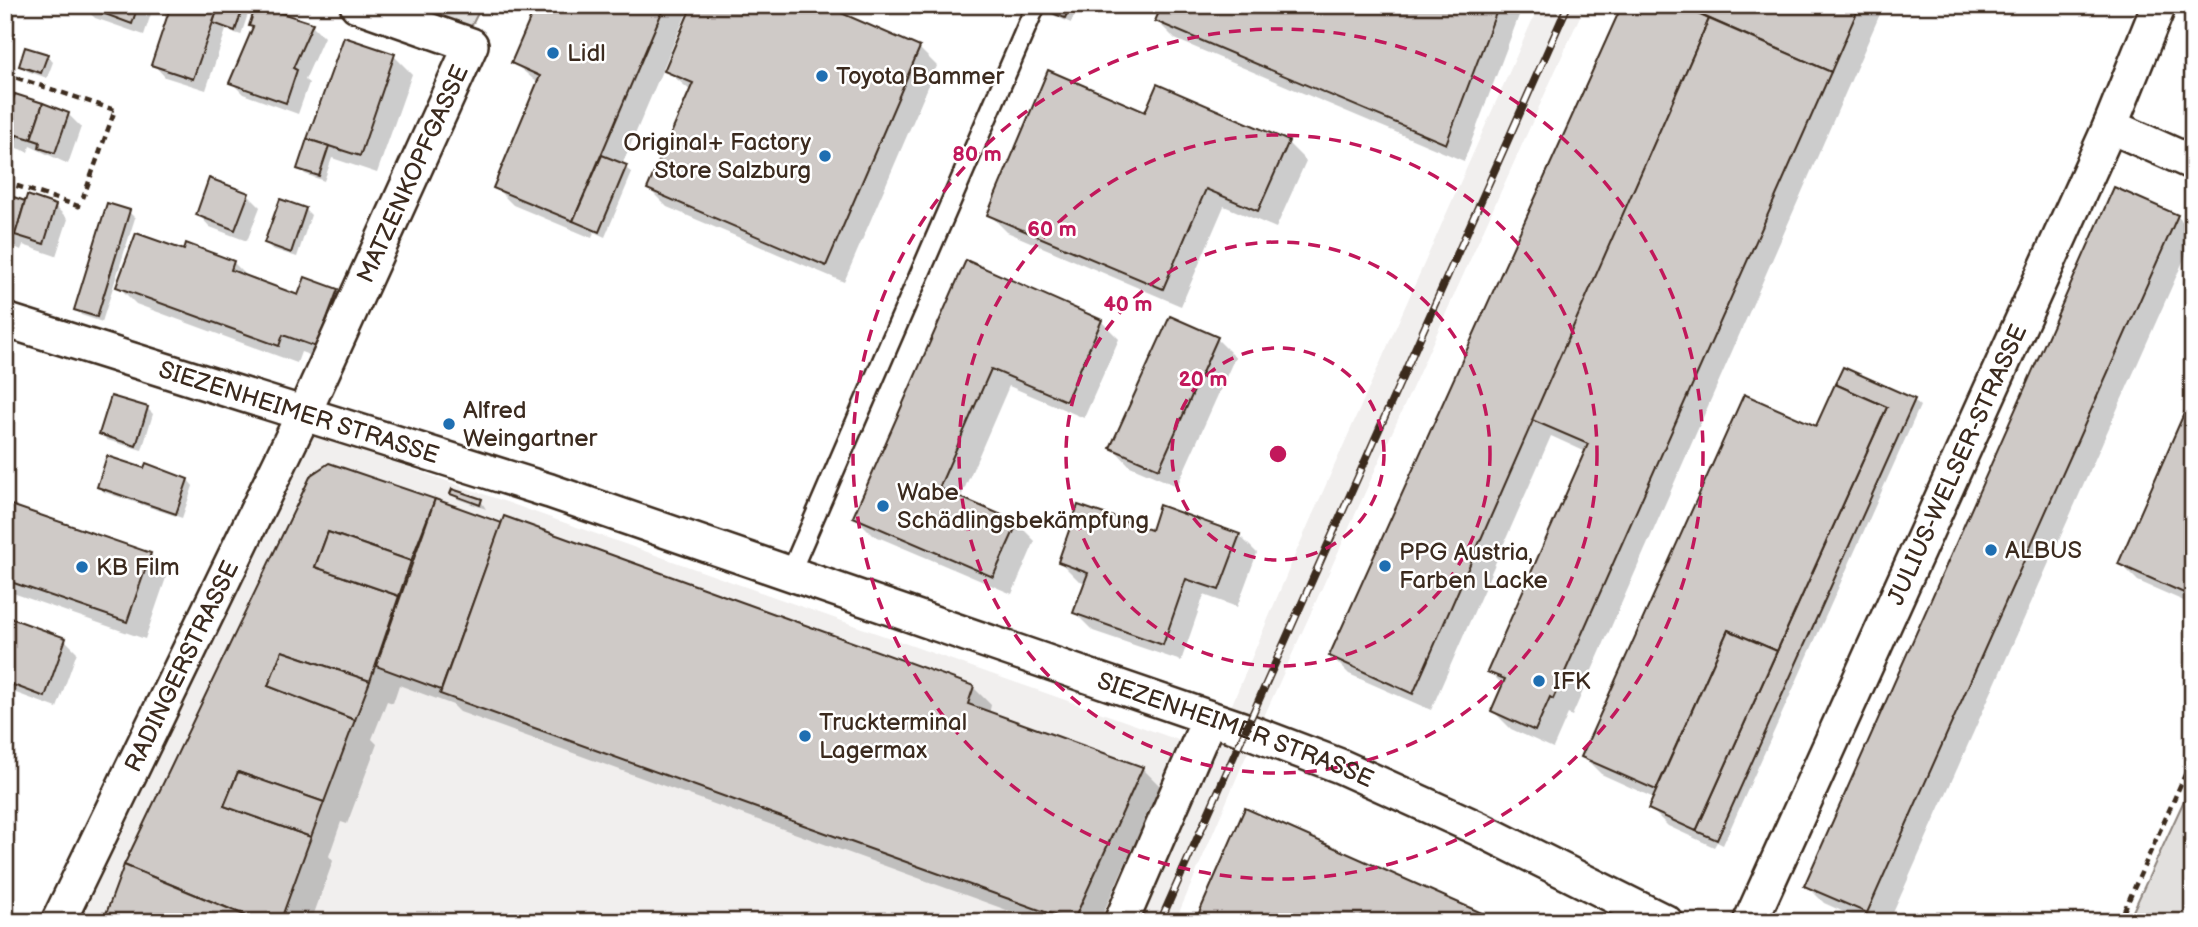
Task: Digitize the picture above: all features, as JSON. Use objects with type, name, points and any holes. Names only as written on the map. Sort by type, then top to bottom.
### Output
[{"type":"street","name":"MATZENKOPFGASSE","points":[[304,413],[471,46],[357,5]]},
{"type":"street","name":"JULIUS-WELSER-STRASSE","points":[[1750,922],[2110,126],[2159,5]]},
{"type":"street","points":[[2110,126],[2193,163]]},
{"type":"street","name":"SIEZENHEIMER STRASSE","points":[[5,320],[550,491],[1339,766],[1477,828],[1666,922]]},
{"type":"street","name":"RADINGERSTRASSE","points":[[58,922],[304,413]]},
{"type":"street","points":[[1121,922],[1209,719]]},
{"type":"lane","points":[[789,576],[1035,5]]},
{"type":"path","points":[[5,75],[114,110],[83,198]]},
{"type":"path","points":[[5,183],[81,207]]},
{"type":"path","points":[[2119,922],[2193,757]]},
{"type":"shaded area","points":[[398,5],[482,5],[469,31]]},
{"type":"shaded area","points":[[1539,5],[1585,5],[1243,763],[1175,922],[79,922],[314,434],[1212,752],[1297,550]]},
{"type":"shaded area","points":[[2193,781],[2193,922],[2128,922]]},
{"type":"building","points":[[81,5],[138,5],[132,24]]},
{"type":"building","points":[[155,5],[219,5],[193,79],[151,65],[169,11]]},
{"type":"building","points":[[219,5],[244,5],[235,31],[213,23]]},
{"type":"building","points":[[256,5],[313,23],[293,68],[297,70],[286,103],[229,83],[253,27],[249,26]]},
{"type":"building","points":[[536,5],[665,5],[573,221],[493,188],[540,76],[511,63]]},
{"type":"building","points":[[692,5],[823,5],[920,47],[826,266],[647,189],[693,83],[664,71]]},
{"type":"building","points":[[1049,5],[1071,5],[1065,18],[1047,11]]},
{"type":"building","points":[[1162,5],[1499,5],[1446,144],[1155,21]]},
{"type":"building","points":[[1622,5],[1678,5],[1709,19],[1413,694],[1329,656]]},
{"type":"building","points":[[1678,5],[1860,5],[1831,72]]},
{"type":"building","points":[[1709,19],[1831,72],[1553,699],[1550,697],[1535,731],[1491,711],[1505,679],[1487,672],[1588,444],[1532,420]]},
{"type":"building","points":[[344,37],[395,54],[360,156],[307,139]]},
{"type":"building","points":[[25,47],[48,54],[41,73],[19,66]]},
{"type":"building","points":[[1048,70],[1145,112],[1157,84],[1289,141],[1258,211],[1206,189],[1163,289],[987,215]]},
{"type":"building","points":[[5,90],[15,94],[5,120]]},
{"type":"building","points":[[15,94],[43,103],[31,139],[17,135],[15,140],[5,137],[5,120]]},
{"type":"building","points":[[43,103],[69,113],[55,153],[39,148],[40,142],[31,139]]},
{"type":"building","points":[[307,139],[329,146],[319,176],[297,169]]},
{"type":"building","points":[[602,155],[627,165],[599,232],[573,221]]},
{"type":"building","points":[[209,178],[249,193],[235,230],[196,215]]},
{"type":"building","name":"ALBUS","points":[[2114,187],[2178,215],[1867,913],[1804,886]]},
{"type":"building","points":[[5,194],[25,201],[15,235],[10,234],[9,238],[5,237]]},
{"type":"building","points":[[27,195],[56,205],[44,244],[15,235]]},
{"type":"building","points":[[280,199],[306,208],[291,253],[264,243]]},
{"type":"building","points":[[107,203],[130,210],[97,317],[74,310]]},
{"type":"building","points":[[136,233],[184,250],[186,243],[234,261],[231,270],[298,295],[305,277],[338,289],[316,347],[283,335],[279,346],[116,287]]},
{"type":"building","points":[[966,260],[1102,320],[1066,401],[991,369],[939,488],[1018,522],[993,577],[853,517]]},
{"type":"building","points":[[1170,316],[1218,337],[1159,469],[1110,448]]},
{"type":"building","points":[[1843,367],[1915,399],[1717,840],[1696,831],[1887,407],[1835,384]]},
{"type":"building","points":[[1835,384],[1887,407],[1777,651],[1728,630],[1656,790],[1581,757],[1744,394],[1816,426]]},
{"type":"building","name":"ALBUS","points":[[2193,393],[2193,597],[2118,564]]},
{"type":"building","points":[[111,396],[148,407],[136,446],[99,434]]},
{"type":"building","points":[[107,456],[144,468],[146,463],[188,479],[176,514],[97,487]]},
{"type":"building","points":[[329,463],[435,499],[411,561],[328,532],[315,567],[399,596],[370,681],[282,651],[268,686],[355,720],[324,802],[238,772],[224,806],[311,837],[280,922],[261,922],[124,865],[311,475]]},
{"type":"building","points":[[452,489],[482,499],[480,505],[450,494]]},
{"type":"building","points":[[435,499],[502,523],[441,690],[376,666]]},
{"type":"building","points":[[11,505],[151,553],[127,622],[5,580],[5,523]]},
{"type":"building","points":[[1078,505],[1151,530],[1159,505],[1240,534],[1219,590],[1186,579],[1163,645],[1073,613],[1088,573],[1058,562]]},
{"type":"building","name":"Truckterminal Lagermax","points":[[504,516],[974,686],[968,704],[1143,767],[1073,922],[440,694]]},
{"type":"building","points":[[328,532],[411,561],[399,596],[315,567]]},
{"type":"building","points":[[5,616],[66,638],[45,697],[5,682]]},
{"type":"building","points":[[1728,630],[1777,651],[1696,831],[1648,809]]},
{"type":"building","points":[[282,651],[370,681],[355,720],[268,686]]},
{"type":"building","points":[[238,772],[324,802],[311,837],[224,806]]},
{"type":"building","points":[[1245,808],[1502,922],[1195,922]]},
{"type":"building","points":[[124,865],[261,922],[103,922]]},
{"type":"railway","points":[[1160,922],[1568,5]]},
{"type":"place","name":"Lidl","points":[[553,53]]},
{"type":"place","name":"Toyota Bammer","points":[[822,76]]},
{"type":"place","name":"Original+ Factory Store Salzburg","points":[[825,156]]},
{"type":"place","name":"Alfred Weingartner","points":[[449,424]]},
{"type":"place","name":"Wabe Schädlingsbekämpfung","points":[[883,506]]},
{"type":"place","name":"ALBUS","points":[[1991,550]]},
{"type":"place","name":"PPG Austria, Farben Lacke","points":[[1385,566]]},
{"type":"place","name":"KB Film","points":[[82,567]]},
{"type":"place","name":"IFK","points":[[1539,681]]},
{"type":"place","name":"Truckterminal Lagermax","points":[[805,736]]}]
